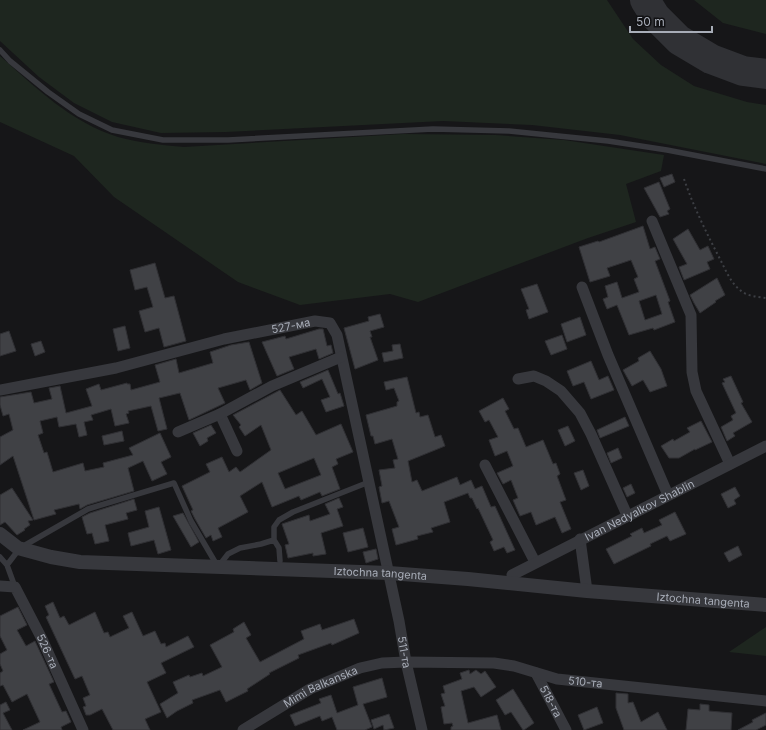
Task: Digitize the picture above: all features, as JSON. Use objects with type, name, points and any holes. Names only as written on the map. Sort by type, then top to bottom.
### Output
[{"type":"street","points":[[652,221],[690,315],[692,372],[696,391],[730,464]]},
{"type":"street","points":[[582,287],[608,355],[668,494]]},
{"type":"street","name":"527-ма","points":[[0,390],[116,368],[224,339],[315,321],[330,323],[337,335],[389,573]]},
{"type":"street","points":[[178,432],[220,414],[272,386],[341,357]]},
{"type":"street","points":[[518,379],[534,376],[546,382],[561,391],[580,413],[628,515]]},
{"type":"street","points":[[220,414],[237,451]]},
{"type":"street","name":"Ivan Nedyalkov Shablin","points":[[512,575],[668,494],[766,446]]},
{"type":"street","points":[[485,465],[535,562]]},
{"type":"street","name":"Iztochna tangenta","points":[[0,534],[20,548],[51,557],[80,562],[389,573],[766,605]]},
{"type":"street","points":[[580,539],[587,591]]},
{"type":"street","name":"511-та","points":[[389,573],[406,662],[422,730]]},
{"type":"street","points":[[0,586],[15,587]]},
{"type":"street","name":"526-та","points":[[15,587],[42,639],[83,730]]},
{"type":"street","name":"510-та","points":[[406,662],[494,664],[514,666],[557,679],[766,701]]},
{"type":"street","name":"Mimi Balkanska","points":[[243,730],[310,689],[360,668],[406,662]]},
{"type":"street","name":"518-та","points":[[536,673],[566,730]]},
{"type":"lane","points":[[0,50],[10,61],[48,92],[79,114],[112,130],[163,140],[228,140],[433,128],[508,131],[608,141],[766,168]]},
{"type":"lane","points":[[280,561],[279,548],[274,540],[274,527],[279,520],[293,512],[369,482]]},
{"type":"lane","points":[[7,565],[20,548],[88,508],[174,483],[191,521],[218,568],[228,554],[240,548],[274,540]]},
{"type":"lane","points":[[0,557],[7,565],[15,587]]},
{"type":"path","points":[[684,179],[695,208],[730,277],[740,290],[748,295],[766,298]]},
{"type":"shaded area","points":[[0,0],[607,0],[633,39],[661,65],[694,86],[747,102],[766,105],[766,164],[620,135],[532,125],[443,121],[226,132],[161,133],[112,122],[74,103],[39,77],[0,41]]},
{"type":"shaded area","points":[[694,0],[766,0],[766,34],[723,23]]},
{"type":"shaded area","points":[[0,56],[41,92],[85,123],[118,137],[159,145],[184,147],[403,134],[496,135],[564,140],[664,155],[661,171],[626,184],[636,222],[588,238],[418,302],[390,294],[300,305],[238,282],[114,197],[74,156],[0,122]]},
{"type":"shaded area","points":[[766,627],[766,656],[729,652]]},
{"type":"building","points":[[672,174],[675,182],[664,187],[660,178]]},
{"type":"building","points":[[659,182],[670,209],[667,211],[669,214],[660,217],[644,188]]},
{"type":"building","points":[[643,226],[650,249],[655,247],[660,259],[655,261],[670,301],[668,302],[675,322],[654,330],[653,328],[629,335],[617,305],[607,309],[603,299],[608,297],[605,286],[617,282],[622,298],[639,292],[634,279],[638,277],[631,260],[607,268],[610,276],[590,282],[579,247],[598,241],[599,242]],"holes":[[[656,295],[662,314],[645,320],[639,301]]]},
{"type":"building","points":[[688,229],[700,250],[708,246],[714,259],[707,262],[710,269],[684,280],[679,267],[687,264],[673,239]]},
{"type":"building","points":[[155,263],[165,298],[174,296],[186,341],[164,347],[159,328],[145,332],[139,311],[153,307],[147,287],[135,290],[130,270]]},
{"type":"building","points":[[717,278],[725,295],[700,313],[690,295]]},
{"type":"building","points":[[537,284],[548,312],[529,319],[526,310],[529,309],[521,289]]},
{"type":"building","points":[[380,314],[384,327],[370,331],[372,337],[370,337],[378,360],[355,369],[344,328],[369,321],[368,317]]},
{"type":"building","points":[[580,317],[586,335],[567,342],[561,324]]},
{"type":"building","points":[[125,326],[130,348],[118,351],[113,329]]},
{"type":"building","points":[[323,329],[327,346],[331,345],[333,353],[319,359],[316,349],[289,357],[294,369],[277,376],[262,342],[285,336],[286,339]]},
{"type":"building","points":[[9,331],[16,351],[0,356],[0,334]]},
{"type":"building","points":[[562,335],[567,349],[551,355],[545,341]]},
{"type":"building","points":[[41,341],[45,352],[35,356],[31,344]]},
{"type":"building","points":[[249,342],[262,383],[250,390],[246,380],[218,388],[225,403],[189,420],[180,393],[159,398],[167,429],[158,431],[151,406],[128,411],[129,413],[126,414],[129,423],[115,426],[111,409],[91,415],[93,420],[84,422],[87,435],[79,437],[76,424],[59,427],[57,417],[40,421],[43,433],[38,435],[44,453],[47,452],[53,472],[83,463],[85,471],[104,467],[103,463],[133,455],[129,448],[160,433],[171,457],[161,462],[167,474],[152,481],[143,461],[128,468],[134,491],[87,505],[80,509],[79,504],[54,510],[56,514],[34,520],[13,456],[0,465],[0,437],[13,430],[9,414],[3,416],[0,405],[0,397],[31,392],[34,403],[52,399],[49,388],[60,386],[66,413],[92,406],[86,389],[99,384],[101,390],[127,383],[130,384],[131,390],[160,382],[155,365],[176,359],[179,373],[213,363],[210,352],[231,345]]},
{"type":"building","points":[[400,344],[403,358],[384,362],[382,353],[393,351],[392,345]]},
{"type":"building","points":[[650,351],[661,369],[667,386],[650,392],[643,380],[632,386],[623,370],[639,361],[638,358]]},
{"type":"building","points":[[591,361],[599,380],[608,376],[614,390],[591,399],[584,382],[573,386],[567,371]]},
{"type":"building","points":[[328,370],[338,394],[340,393],[344,406],[326,412],[321,400],[330,397],[322,379],[303,388],[300,382]]},
{"type":"building","points":[[731,376],[743,402],[741,403],[752,422],[733,433],[735,436],[727,441],[721,427],[733,420],[731,416],[736,413],[722,383],[725,382],[723,379]]},
{"type":"building","points":[[407,377],[416,413],[419,412],[420,417],[428,415],[435,437],[441,435],[445,446],[408,461],[412,482],[417,480],[422,491],[457,477],[460,485],[471,480],[475,489],[482,486],[491,507],[495,506],[515,550],[507,553],[504,547],[494,551],[490,542],[493,540],[478,508],[477,509],[468,493],[444,502],[450,522],[431,528],[433,532],[417,536],[418,539],[396,545],[392,529],[399,527],[389,501],[382,503],[379,487],[382,486],[379,470],[395,468],[393,460],[398,459],[392,439],[375,444],[373,436],[371,436],[366,415],[397,406],[397,402],[399,401],[394,388],[386,390],[384,382]]},
{"type":"building","points":[[280,390],[296,415],[302,411],[316,435],[341,424],[353,452],[336,459],[338,464],[332,467],[340,489],[322,496],[320,492],[301,500],[299,496],[272,507],[262,482],[240,496],[248,512],[218,528],[222,537],[213,541],[211,535],[206,538],[191,511],[193,510],[182,486],[210,472],[206,464],[222,457],[229,472],[236,467],[240,472],[271,450],[261,425],[245,436],[239,427],[241,425],[233,415]],"holes":[[[314,458],[321,475],[285,489],[278,473]]]},
{"type":"building","points":[[503,398],[509,409],[505,411],[514,429],[518,428],[526,447],[543,440],[553,464],[556,463],[560,474],[557,476],[566,500],[560,502],[571,529],[562,533],[555,517],[536,525],[531,512],[520,516],[513,500],[518,498],[511,480],[503,484],[497,473],[513,466],[507,451],[495,456],[489,440],[498,437],[489,420],[485,422],[479,411]]},
{"type":"building","points":[[625,417],[629,426],[600,438],[597,430]]},
{"type":"building","points":[[701,421],[712,442],[679,458],[669,458],[661,446],[690,432],[687,428]]},
{"type":"building","points":[[211,425],[216,433],[207,438],[208,441],[200,446],[193,433]]},
{"type":"building","points":[[568,426],[575,441],[565,446],[558,430]]},
{"type":"building","points":[[122,431],[124,441],[104,445],[102,436]]},
{"type":"building","points":[[618,448],[622,458],[611,463],[607,453]]},
{"type":"building","points":[[583,470],[589,486],[581,490],[574,473]]},
{"type":"building","points":[[631,484],[635,493],[627,497],[623,488]]},
{"type":"building","points":[[735,487],[740,496],[734,500],[736,504],[728,508],[721,494]]},
{"type":"building","points":[[12,488],[33,520],[28,521],[30,525],[17,535],[5,522],[0,525],[0,495]]},
{"type":"building","points":[[339,498],[343,507],[337,509],[343,526],[321,533],[326,554],[313,556],[313,553],[288,558],[285,545],[289,544],[282,524],[309,515],[310,521],[330,514],[325,504]]},
{"type":"building","points":[[134,499],[137,510],[126,513],[128,519],[105,525],[109,541],[95,544],[92,533],[87,534],[82,517]]},
{"type":"building","points":[[159,507],[171,550],[158,554],[154,540],[131,546],[128,533],[149,527],[145,511]]},
{"type":"building","points":[[675,512],[686,534],[670,541],[667,536],[650,544],[651,546],[614,564],[606,549],[632,536],[630,534],[642,528],[644,533],[662,525],[659,520]]},
{"type":"building","points":[[183,513],[199,542],[191,547],[173,516]]},
{"type":"building","points":[[363,528],[368,547],[348,552],[343,533]]},
{"type":"building","points":[[738,546],[742,555],[729,562],[724,553]]},
{"type":"building","points":[[376,549],[378,559],[366,563],[363,552]]},
{"type":"building","points":[[53,602],[60,618],[64,616],[69,625],[95,612],[104,633],[108,632],[110,637],[129,628],[123,616],[132,612],[143,636],[155,631],[161,644],[165,643],[166,647],[188,636],[194,647],[161,663],[166,673],[147,682],[161,712],[145,719],[150,730],[113,730],[102,709],[90,715],[86,715],[83,707],[86,706],[83,698],[90,695],[82,676],[75,679],[46,617],[49,615],[45,606]]},
{"type":"building","points":[[18,607],[27,625],[17,630],[26,646],[35,641],[54,682],[49,684],[62,712],[66,711],[71,722],[61,727],[62,730],[23,730],[40,722],[27,694],[12,702],[3,685],[0,686],[0,673],[3,671],[0,664],[0,654],[7,650],[0,636],[0,616]]},
{"type":"building","points":[[354,619],[359,633],[332,645],[331,643],[298,655],[299,658],[269,673],[270,674],[247,689],[248,691],[226,702],[220,690],[192,700],[193,703],[167,718],[160,704],[178,693],[173,682],[189,675],[190,677],[202,673],[203,676],[222,667],[210,645],[234,632],[233,629],[244,622],[251,635],[246,638],[260,662],[304,639],[301,631],[320,624],[322,630]]},
{"type":"building","points":[[469,670],[470,674],[476,670],[481,674],[485,671],[496,687],[481,697],[474,687],[461,691],[468,723],[497,715],[501,730],[451,730],[451,727],[453,726],[452,723],[444,724],[441,707],[445,706],[441,694],[445,693],[443,686],[462,679],[460,673]]},
{"type":"building","points":[[382,678],[387,697],[363,704],[372,727],[365,730],[337,730],[332,717],[322,721],[320,716],[295,726],[290,715],[321,703],[319,699],[331,695],[337,713],[358,705],[353,687]]},
{"type":"building","points":[[513,689],[534,723],[524,730],[511,712],[505,715],[496,700]]},
{"type":"building","points":[[616,693],[628,694],[628,703],[633,702],[641,722],[658,712],[667,730],[624,730],[616,708]]},
{"type":"building","points":[[6,702],[10,710],[3,713],[12,730],[0,730],[0,705]]},
{"type":"building","points":[[700,704],[709,705],[709,711],[732,713],[731,730],[686,730],[688,709],[700,710]]},
{"type":"building","points":[[597,707],[603,723],[584,730],[578,715]]},
{"type":"building","points":[[766,713],[766,725],[756,730],[738,730],[753,722],[752,720]]},
{"type":"building","points":[[389,714],[394,728],[384,730],[383,725],[374,729],[371,720]]},
{"type":"taxiway","points":[[645,0],[655,16],[679,40],[711,59],[743,71],[766,74]]}]
